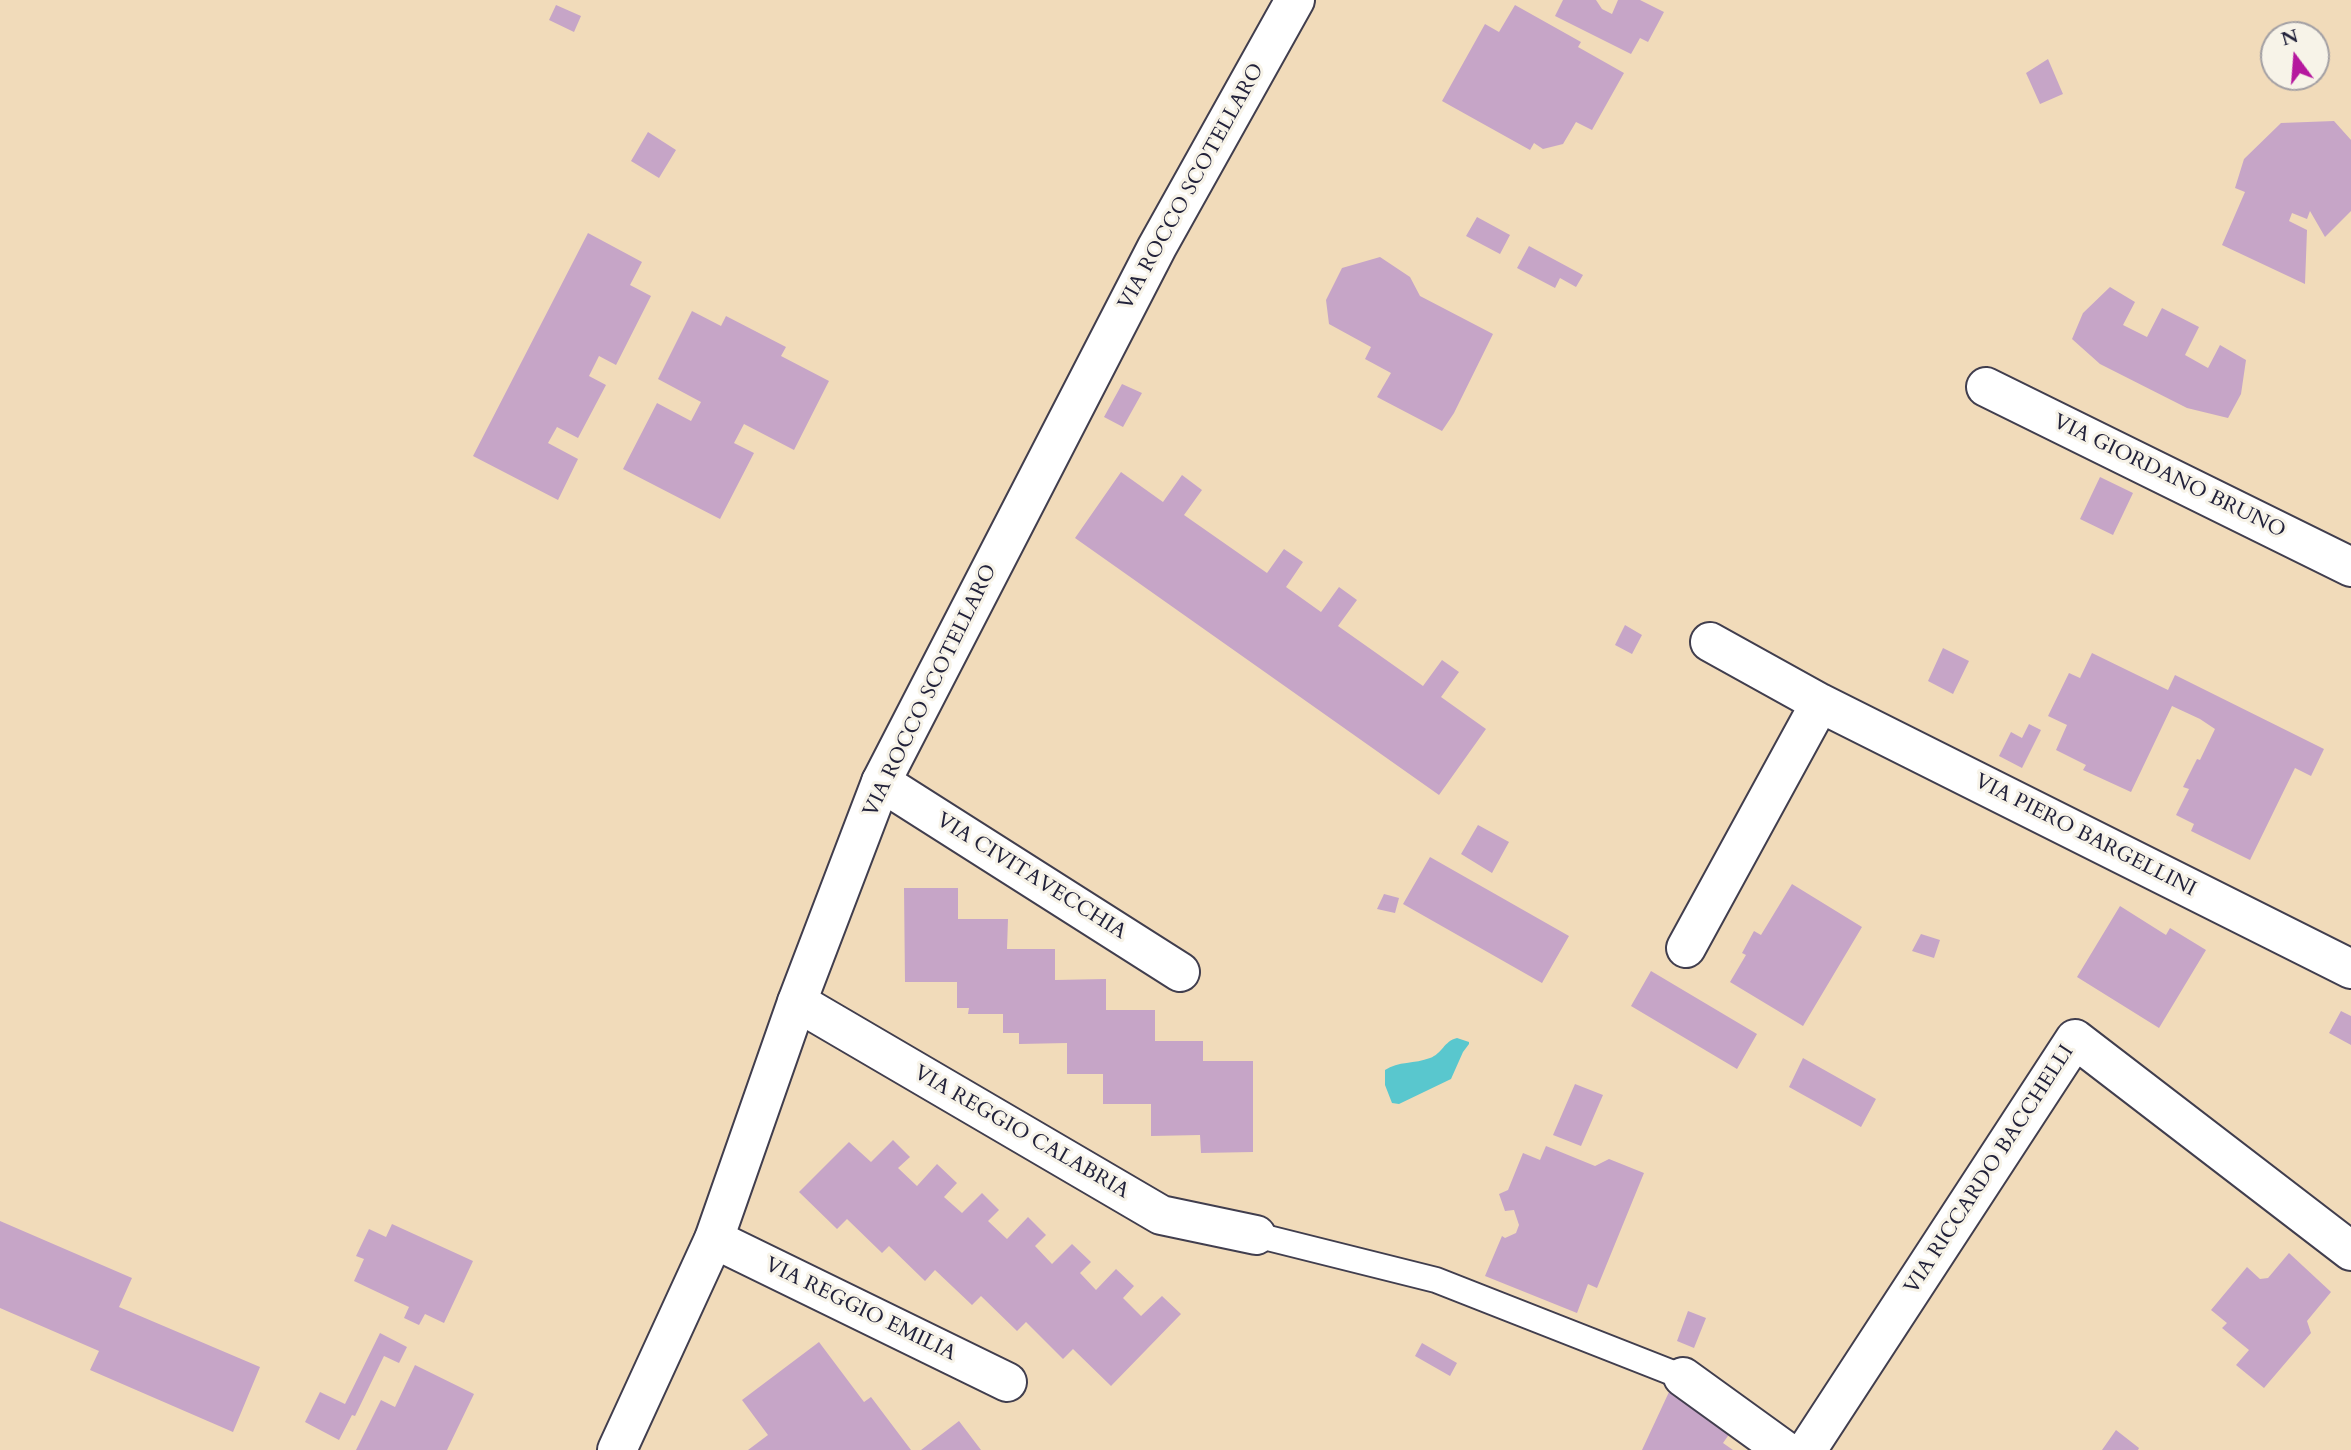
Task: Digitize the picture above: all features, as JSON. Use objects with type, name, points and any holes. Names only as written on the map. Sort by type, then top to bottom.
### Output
[{"type":"street","name":"VIA ROCCO SCOTELLARO","points":[[617,1450],[714,1239],[797,1002],[881,782],[1157,247],[1295,0]]},
{"type":"street","name":"VIA GIORDANO BRUNO","points":[[1986,387],[2351,568]]},
{"type":"street","name":"VIA PIERO BARGELLINI","points":[[1710,642],[1820,703],[2351,969]]},
{"type":"street","points":[[1686,948],[1820,703]]},
{"type":"street","name":"VIA CIVITAVECCHIA","points":[[881,782],[1180,972]]},
{"type":"street","name":"VIA REGGIO CALABRIA","points":[[797,1002],[1161,1214],[1256,1235]]},
{"type":"street","name":"VIA RICCARDO BACCHELLI","points":[[1807,1450],[2076,1039],[2351,1251]]},
{"type":"street","name":"VIA REGGIO EMILIA","points":[[714,1239],[1007,1382]]},
{"type":"street","points":[[1683,1377],[1784,1450]]},
{"type":"lane","points":[[1256,1235],[1436,1280],[1683,1377]]},
{"type":"water","points":[[1457,1038],[1469,1044],[1451,1079],[1399,1104],[1392,1103],[1385,1085],[1385,1070],[1395,1065],[1430,1058]]},
{"type":"building","points":[[1563,0],[1596,0],[1602,9],[1612,14],[1618,0],[1640,0],[1664,12],[1648,42],[1640,38],[1631,54],[1555,16]]},
{"type":"building","points":[[556,5],[581,16],[574,32],[549,20]]},
{"type":"building","points":[[1515,5],[1581,42],[1578,47],[1624,73],[1592,130],[1576,122],[1563,144],[1543,149],[1534,143],[1530,150],[1442,101],[1485,24],[1499,32]]},
{"type":"building","points":[[2048,59],[2063,94],[2040,104],[2026,73]]},
{"type":"building","points":[[2334,121],[2351,140],[2351,211],[2325,237],[2310,211],[2307,219],[2292,213],[2289,221],[2307,230],[2305,284],[2222,245],[2245,192],[2235,188],[2244,159],[2281,123]]},
{"type":"building","points":[[648,132],[676,150],[659,178],[631,161]]},
{"type":"building","points":[[1477,217],[1510,235],[1500,254],[1466,236]]},
{"type":"building","points":[[588,233],[642,262],[630,285],[651,296],[616,365],[599,356],[589,376],[606,385],[578,438],[557,427],[548,443],[578,459],[558,500],[473,456]]},
{"type":"building","points":[[1529,246],[1583,275],[1576,287],[1560,278],[1555,288],[1517,268]]},
{"type":"building","points":[[1380,257],[1410,277],[1420,296],[1493,334],[1454,413],[1442,431],[1377,397],[1391,373],[1365,359],[1371,347],[1329,324],[1326,300],[1342,268]]},
{"type":"building","points":[[2110,287],[2135,302],[2123,325],[2147,337],[2162,308],[2199,327],[2185,355],[2208,368],[2220,345],[2246,360],[2241,394],[2228,418],[2187,408],[2100,364],[2072,339],[2083,313]]},
{"type":"building","points":[[692,311],[721,326],[726,316],[786,347],[781,356],[829,381],[794,450],[744,424],[734,443],[754,453],[720,519],[623,469],[657,403],[691,421],[701,402],[658,379]]},
{"type":"building","points":[[1122,384],[1142,393],[1123,427],[1104,417]]},
{"type":"building","points":[[1121,472],[1163,502],[1182,475],[1202,490],[1184,515],[1267,573],[1284,549],[1303,562],[1286,587],[1321,612],[1339,587],[1357,600],[1338,626],[1423,686],[1442,660],[1459,672],[1441,697],[1486,729],[1439,795],[1075,538]]},
{"type":"building","points":[[2100,477],[2133,493],[2113,535],[2080,519]]},
{"type":"building","points":[[1625,625],[1642,635],[1632,654],[1615,645]]},
{"type":"building","points":[[1943,648],[1969,661],[1953,694],[1928,681]]},
{"type":"building","points":[[2092,653],[2168,690],[2175,675],[2324,749],[2311,776],[2295,768],[2250,860],[2191,831],[2194,824],[2176,815],[2189,789],[2183,787],[2215,729],[2200,719],[2172,706],[2131,792],[2083,770],[2086,765],[2056,750],[2067,725],[2048,716],[2069,673],[2080,678]]},
{"type":"building","points":[[2029,724],[2041,730],[2022,768],[1999,756],[2011,732],[2022,738]]},
{"type":"building","points":[[1478,825],[1509,842],[1492,873],[1461,854]]},
{"type":"building","points":[[1430,857],[1569,936],[1542,983],[1403,904]]},
{"type":"building","points":[[1792,884],[1862,927],[1803,1026],[1730,982],[1746,955],[1742,953],[1754,931],[1761,935]]},
{"type":"building","points":[[904,888],[958,888],[958,919],[1008,919],[1007,949],[1055,949],[1055,980],[1106,979],[1106,1010],[1155,1010],[1155,1041],[1203,1041],[1203,1061],[1253,1061],[1253,1152],[1201,1153],[1200,1135],[1151,1136],[1151,1104],[1103,1104],[1103,1074],[1067,1074],[1067,1043],[1019,1044],[1019,1033],[1003,1033],[1003,1014],[968,1014],[969,1008],[957,1008],[957,982],[905,982]]},
{"type":"building","points":[[1384,894],[1399,898],[1395,913],[1377,909]]},
{"type":"building","points":[[2120,906],[2166,935],[2170,928],[2206,950],[2159,1028],[2077,977]]},
{"type":"building","points":[[1921,934],[1940,940],[1934,958],[1912,951]]},
{"type":"building","points":[[1651,971],[1757,1034],[1737,1069],[1631,1006]]},
{"type":"building","points":[[2341,1011],[2351,1016],[2351,1045],[2329,1033]]},
{"type":"building","points":[[1803,1058],[1876,1099],[1861,1127],[1789,1087]]},
{"type":"building","points":[[1575,1084],[1603,1095],[1581,1146],[1553,1135]]},
{"type":"building","points":[[893,1140],[910,1157],[898,1168],[917,1186],[937,1164],[957,1183],[944,1197],[962,1213],[982,1193],[999,1210],[988,1221],[1007,1239],[1028,1217],[1046,1235],[1035,1246],[1052,1264],[1072,1244],[1091,1262],[1080,1273],[1096,1290],[1116,1269],[1134,1286],[1123,1298],[1141,1316],[1162,1296],[1181,1314],[1111,1386],[1073,1349],[1063,1359],[1026,1322],[1017,1331],[981,1296],[972,1305],[935,1270],[925,1281],[889,1246],[882,1253],[847,1219],[837,1229],[799,1192],[849,1142],[871,1162]]},
{"type":"building","points":[[1546,1146],[1595,1166],[1609,1159],[1644,1173],[1597,1288],[1588,1284],[1577,1313],[1485,1276],[1502,1236],[1505,1238],[1516,1233],[1519,1225],[1514,1210],[1505,1211],[1499,1194],[1508,1190],[1523,1153],[1540,1160]]},
{"type":"building","points":[[0,1221],[132,1278],[119,1307],[260,1367],[233,1432],[90,1370],[99,1351],[0,1308]]},
{"type":"building","points":[[392,1224],[473,1261],[444,1323],[425,1314],[419,1325],[404,1318],[409,1307],[354,1281],[364,1259],[356,1256],[369,1229],[386,1237]]},
{"type":"building","points":[[2289,1253],[2331,1292],[2307,1321],[2311,1333],[2264,1388],[2236,1365],[2249,1350],[2222,1328],[2227,1323],[2211,1310],[2247,1267],[2260,1279],[2268,1278]]},
{"type":"building","points":[[1688,1311],[1706,1318],[1694,1348],[1677,1341]]},
{"type":"building","points":[[380,1333],[407,1347],[399,1363],[384,1356],[355,1416],[352,1415],[339,1440],[305,1422],[320,1392],[345,1404]]},
{"type":"building","points":[[819,1342],[864,1402],[871,1397],[911,1450],[748,1450],[768,1435],[742,1400]]},
{"type":"building","points":[[1422,1343],[1457,1363],[1450,1376],[1415,1356]]},
{"type":"building","points":[[415,1365],[474,1394],[447,1450],[356,1450],[381,1400],[395,1407]]},
{"type":"building","points":[[1669,1392],[1730,1433],[1723,1443],[1733,1450],[1642,1450]]},
{"type":"building","points":[[959,1421],[981,1450],[921,1450]]},
{"type":"building","points":[[2116,1430],[2139,1448],[2138,1450],[2102,1450]]}]
